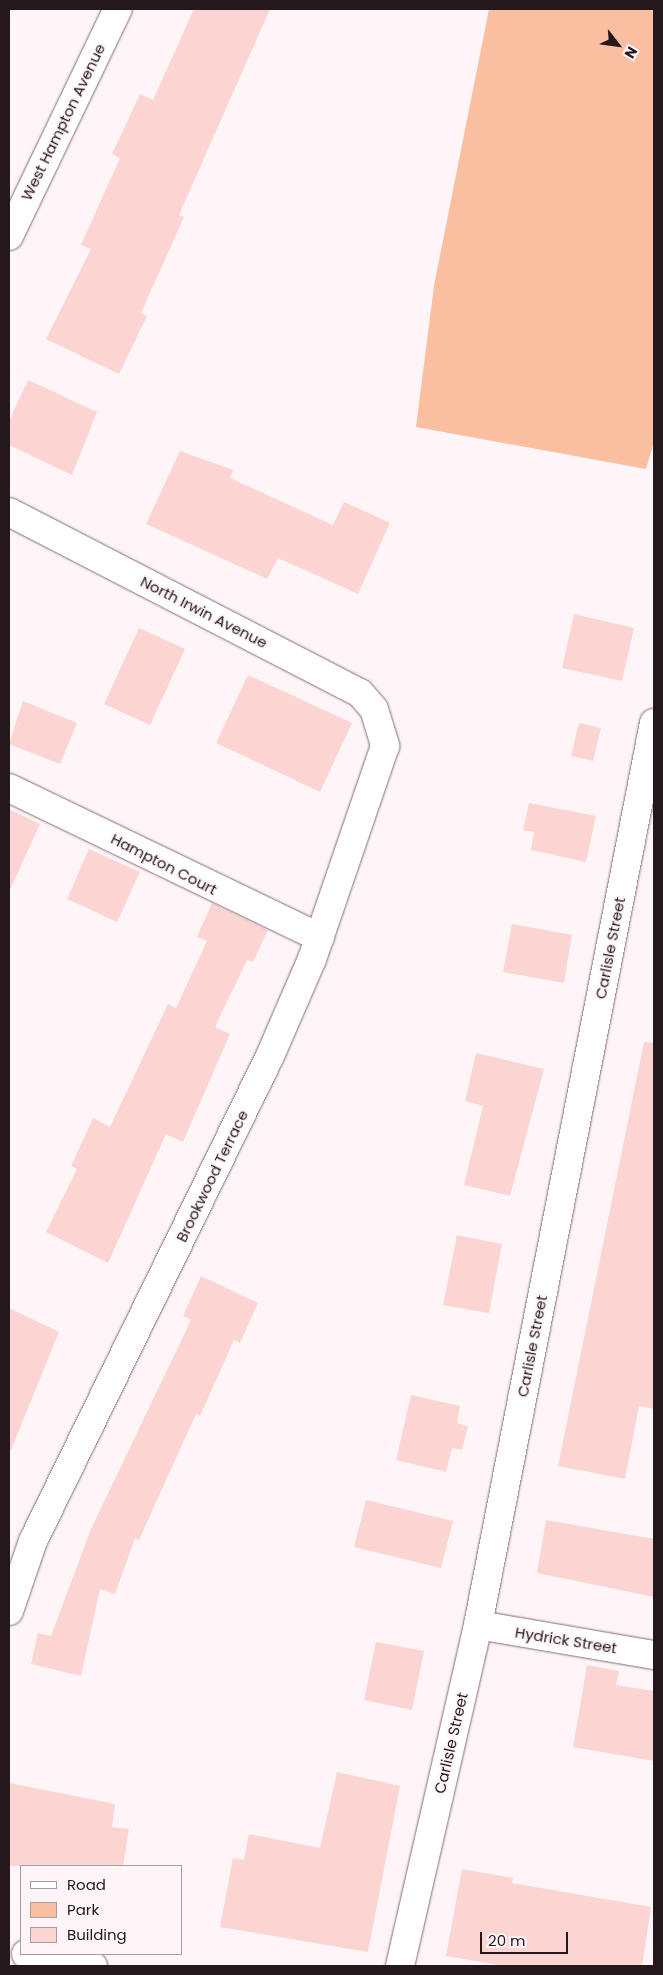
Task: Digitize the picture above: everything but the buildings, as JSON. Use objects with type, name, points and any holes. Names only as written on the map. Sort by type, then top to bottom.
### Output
[{"type":"street","name":"West Hampton Avenue","points":[[9,236],[118,9]]},
{"type":"street","name":"North Irwin Avenue","points":[[9,512],[360,693],[374,709],[383,730]]},
{"type":"street","name":"Carlisle Street","points":[[400,1966],[478,1625],[654,723]]},
{"type":"street","name":"Brookwood Terrace","points":[[9,1611],[33,1541],[270,1056],[320,938],[383,763],[383,730]]},
{"type":"street","name":"Hampton Court","points":[[9,788],[320,938]]},
{"type":"street","name":"Hydrick Street","points":[[478,1625],[654,1655]]},
{"type":"street","points":[[32,1955],[93,1966]]},
{"type":"green space","points":[[489,9],[654,9],[654,442],[646,469],[416,427],[434,286]]}]
